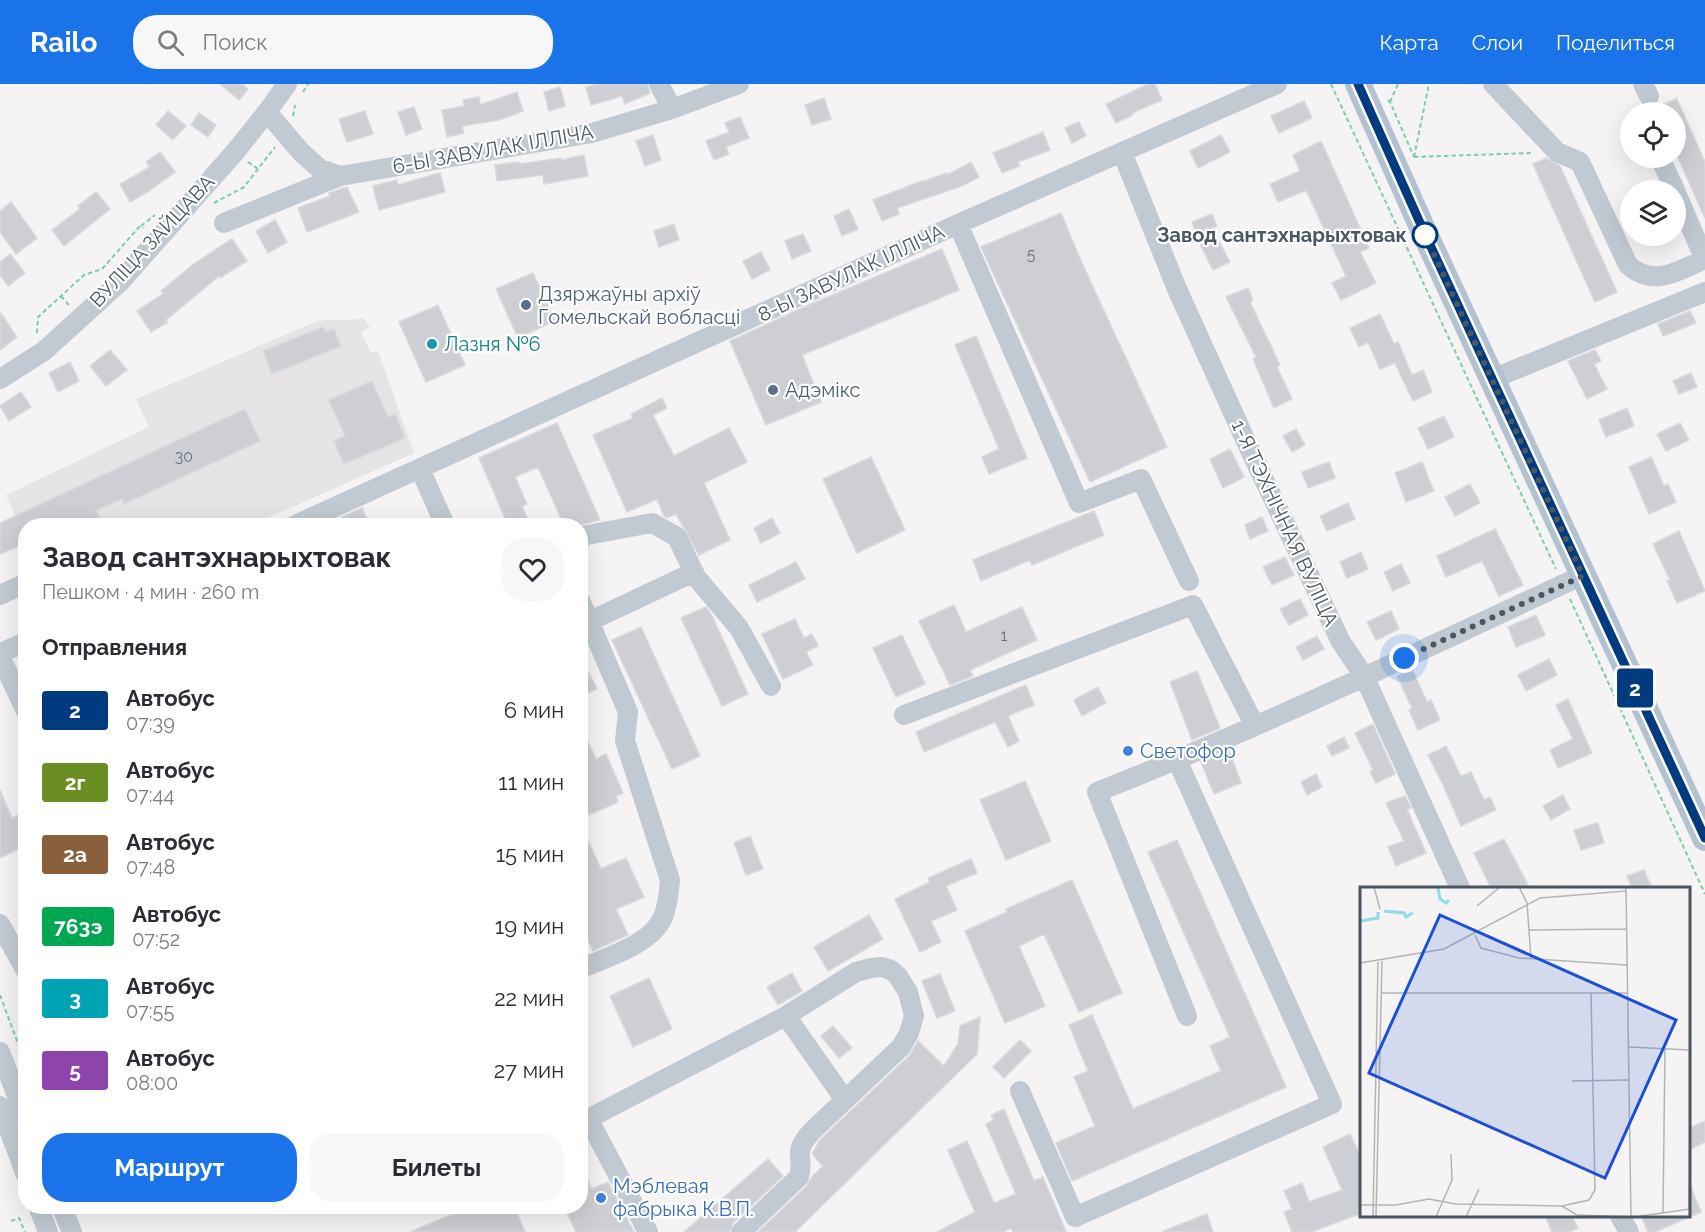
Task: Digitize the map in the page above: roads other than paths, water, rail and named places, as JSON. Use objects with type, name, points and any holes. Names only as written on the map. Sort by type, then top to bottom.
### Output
[{"type":"main road","points":[[1358,84],[1492,379],[1573,580],[1705,838]]},
{"type":"street","name":"ВУЛІЦА ЗАЙЦАВА","points":[[0,379],[44,351],[120,282],[267,112],[287,84]]},
{"type":"street","points":[[659,84],[672,109]]},
{"type":"street","name":"6-Ы ЗАВУЛАК ІЛЛІЧА","points":[[224,223],[340,176],[592,133],[672,109],[739,84]]},
{"type":"street","name":"8-Ы ЗАВУЛАК ІЛЛІЧА","points":[[311,518],[958,224],[1277,84]]},
{"type":"street","points":[[1494,84],[1557,152],[1580,162],[1628,265],[1635,271],[1657,277],[1669,276],[1705,259],[1686,217]]},
{"type":"street","points":[[267,112],[300,152],[320,169],[340,176]]},
{"type":"street","name":"1-Я ТЭХНІЧНАЯ ВУЛІЦА","points":[[1122,152],[1177,290],[1250,450],[1341,642],[1364,676],[1460,887]]},
{"type":"street","points":[[958,224],[1079,502],[1141,479],[1189,581]]},
{"type":"street","points":[[1492,379],[1705,292]]},
{"type":"street","points":[[420,469],[442,518]]},
{"type":"street","points":[[588,535],[651,524],[677,537],[694,572],[739,628],[771,686]]},
{"type":"street","points":[[591,621],[694,572]]},
{"type":"street","points":[[1187,1016],[1097,792],[1250,729],[1573,580]]},
{"type":"street","points":[[0,595],[18,587]]},
{"type":"street","points":[[904,716],[1193,605],[1250,729]]},
{"type":"street","points":[[588,615],[628,712],[625,741],[670,880],[663,918],[648,938],[588,965]]},
{"type":"street","points":[[18,646],[0,655],[18,694]]},
{"type":"street","points":[[1020,1091],[1079,1224],[1332,1104],[1177,760]]},
{"type":"street","points":[[0,924],[18,952]]},
{"type":"street","points":[[588,1120],[786,1016],[856,972],[882,967],[891,970],[898,976],[908,992],[914,1016],[909,1033],[901,1047],[801,1144],[799,1177],[741,1232]]},
{"type":"street","points":[[786,1016],[845,1100]]},
{"type":"street","points":[[0,1052],[18,1141]]},
{"type":"street","points":[[588,1127],[648,1232]]},
{"type":"street","points":[[41,1214],[48,1232]]},
{"type":"street","points":[[65,1214],[72,1232]]},
{"type":"street","points":[[1621,1217],[1629,1232]]},
{"type":"place","name":"Завод сантэхнарыхтовак","points":[[1425,235]]},
{"type":"place","name":"Дзяржаўны архіў Гомельскай вобласці","points":[[526,305]]},
{"type":"place","name":"Лазня №6","points":[[432,344]]},
{"type":"place","name":"Адэмікс","points":[[773,390]]},
{"type":"place","name":"Светофор","points":[[1128,751]]},
{"type":"place","name":"Мэблевая фабрыка К.В.П.","points":[[601,1198]]}]
